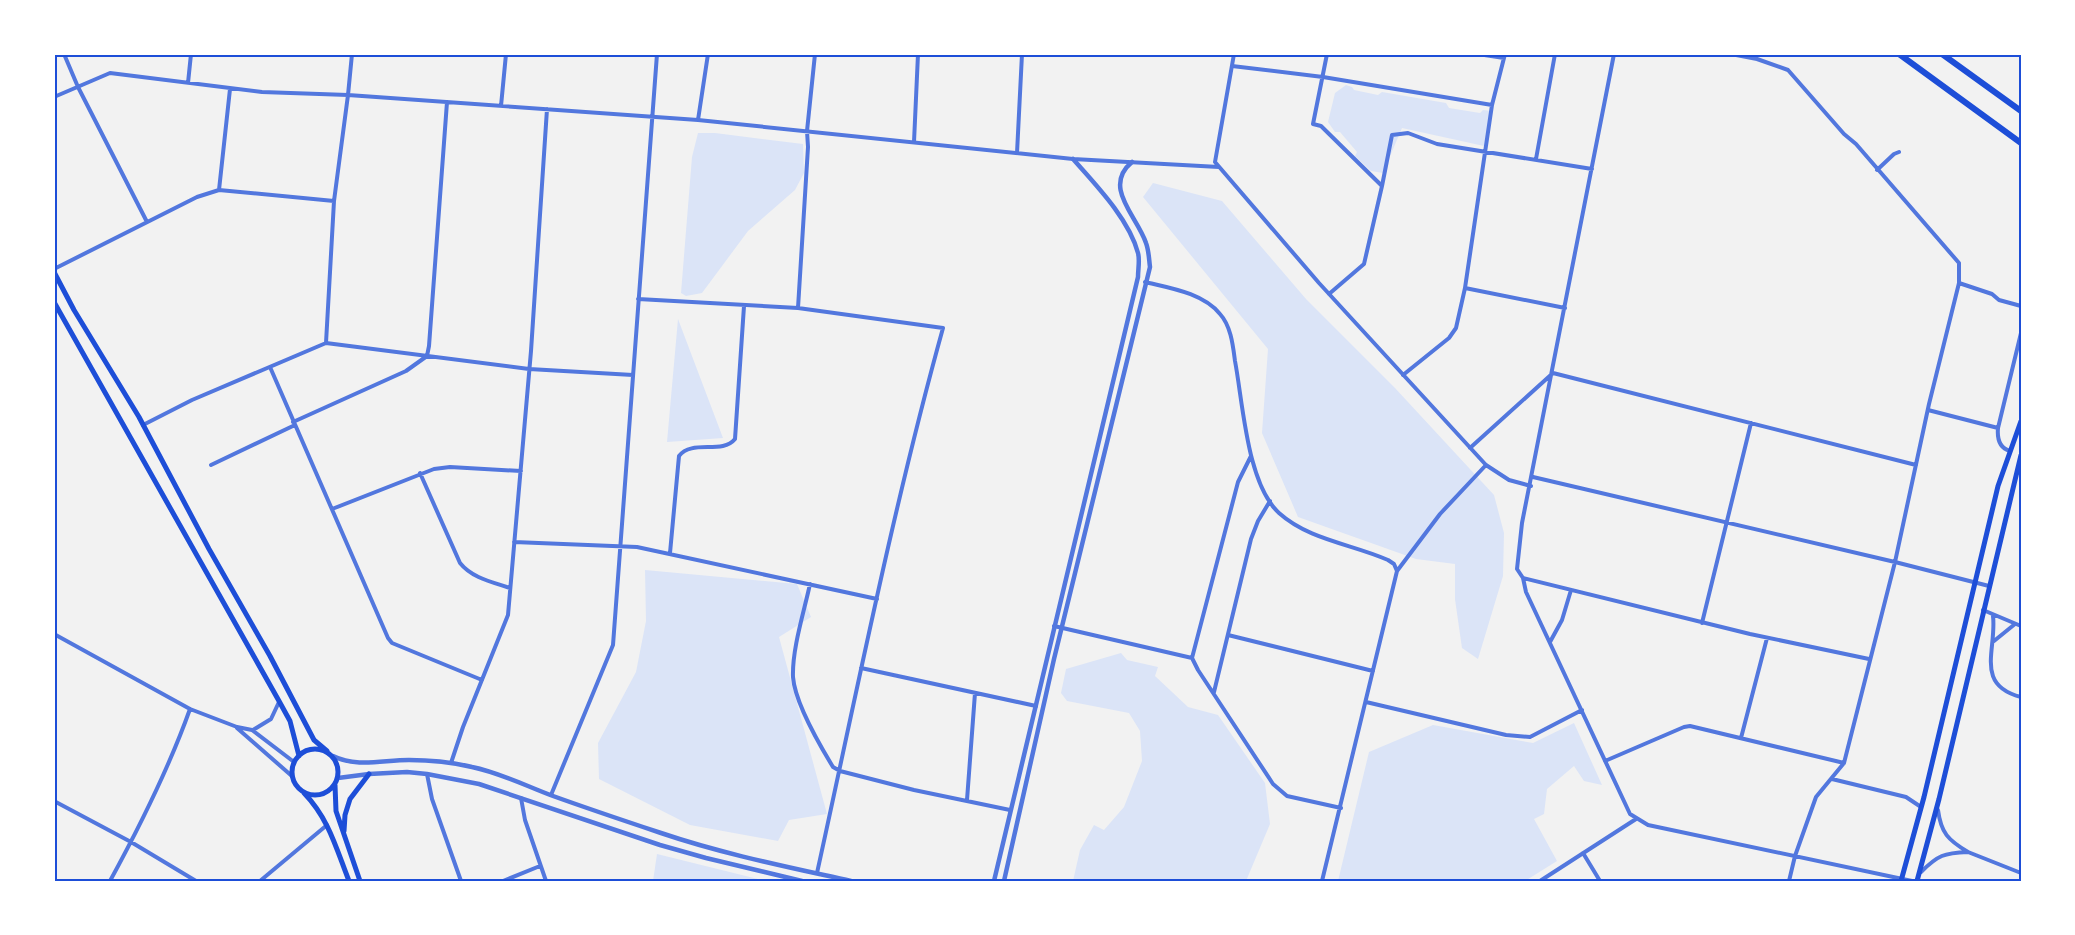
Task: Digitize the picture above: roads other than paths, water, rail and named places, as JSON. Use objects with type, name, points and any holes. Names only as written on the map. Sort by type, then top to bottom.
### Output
[{"type":"highway","points":[[1899,54],[2021,143]]},
{"type":"highway","points":[[1942,54],[2021,111]]},
{"type":"main road","points":[[54,270],[74,310],[143,425],[314,740],[333,756],[337,763],[338,778],[330,790],[315,795],[301,790]]},
{"type":"main road","points":[[54,302],[290,721],[298,756]]},
{"type":"main road","points":[[1902,880],[1998,486],[2021,421]]},
{"type":"main road","points":[[1917,881],[2021,455]]},
{"type":"main road","points":[[327,752],[312,749],[298,756],[294,762],[293,777],[301,790],[317,807],[327,825],[349,881]]},
{"type":"main road","points":[[343,833],[350,800],[369,774]]},
{"type":"main road","points":[[335,784],[336,811],[360,881]]},
{"type":"street","points":[[64,54],[78,87],[147,222]]},
{"type":"street","points":[[188,83],[191,54]]},
{"type":"street","points":[[326,344],[334,201],[352,54]]},
{"type":"street","points":[[501,106],[506,54]]},
{"type":"street","points":[[551,795],[613,645],[657,54]]},
{"type":"street","points":[[698,120],[708,54]]},
{"type":"street","points":[[798,308],[808,147],[807,131],[815,54]]},
{"type":"street","points":[[914,142],[918,54]]},
{"type":"street","points":[[1017,153],[1022,54]]},
{"type":"street","points":[[1234,54],[1215,162],[1329,294],[1486,465],[1509,480],[1531,486]]},
{"type":"street","points":[[1327,54],[1313,124],[1321,126],[1382,186]]},
{"type":"street","points":[[1403,375],[1449,338],[1456,328],[1465,288],[1492,105],[1504,56],[1478,54]]},
{"type":"street","points":[[1536,159],[1555,54]]},
{"type":"street","points":[[1614,54],[1533,477],[1522,523],[1517,569],[1630,814],[1636,819],[1648,825],[1912,881]]},
{"type":"street","points":[[1731,54],[1757,59],[1788,70],[1959,263],[1959,283],[1844,763],[1816,797],[1795,856],[1789,881]]},
{"type":"street","points":[[1232,66],[1323,77],[1492,105]]},
{"type":"street","points":[[54,97],[110,73],[262,92],[348,95],[698,120],[1073,159],[1220,167]]},
{"type":"street","points":[[219,190],[230,88]]},
{"type":"street","points":[[211,465],[406,371],[427,356],[447,102]]},
{"type":"street","points":[[451,763],[463,726],[508,615],[529,369],[547,109]]},
{"type":"street","points":[[1329,294],[1364,264],[1392,135],[1408,133],[1437,144],[1592,169]]},
{"type":"street","points":[[1877,170],[1899,152]]},
{"type":"street","points":[[994,881],[1138,277],[1139,256],[1132,235],[1099,188],[1073,159]]},
{"type":"street","points":[[1004,881],[1061,628],[1150,267],[1147,245],[1121,198],[1120,178],[1124,169],[1132,162]]},
{"type":"street","points":[[54,270],[197,197],[219,190],[334,201]]},
{"type":"street","points":[[1145,282],[1181,291],[1204,300],[1221,314],[1231,336],[1251,456],[1261,488],[1278,512],[1300,529],[1388,560],[1394,564],[1397,571]]},
{"type":"street","points":[[1959,283],[1992,294],[1999,300],[2021,306]]},
{"type":"street","points":[[1465,288],[1565,308]]},
{"type":"street","points":[[638,299],[798,308],[944,328],[924,399],[877,599],[817,873]]},
{"type":"street","points":[[670,553],[679,456],[687,448],[728,444],[735,439],[744,306]]},
{"type":"street","points":[[2010,451],[2004,449],[1999,443],[1998,428],[2021,333]]},
{"type":"street","points":[[143,425],[192,400],[326,344],[529,369],[633,375]]},
{"type":"street","points":[[270,367],[388,638],[392,643],[482,680]]},
{"type":"street","points":[[1552,373],[1916,465]]},
{"type":"street","points":[[1470,448],[1552,373]]},
{"type":"street","points":[[1928,410],[1998,428]]},
{"type":"street","points":[[1702,623],[1751,423]]},
{"type":"street","points":[[1192,658],[1238,482],[1251,456]]},
{"type":"street","points":[[1322,881],[1397,571],[1440,514],[1486,465]]},
{"type":"street","points":[[332,509],[420,473],[450,467],[520,471]]},
{"type":"street","points":[[420,473],[459,563],[471,574],[510,588]]},
{"type":"street","points":[[1533,477],[1989,586]]},
{"type":"street","points":[[1214,693],[1251,539],[1270,501]]},
{"type":"street","points":[[514,542],[637,547],[877,599]]},
{"type":"street","points":[[1523,578],[1702,623],[1869,659]]},
{"type":"street","points":[[810,584],[794,660],[795,687],[800,703],[832,764],[840,771],[914,790],[1010,810]]},
{"type":"street","points":[[1550,643],[1562,620],[1571,590]]},
{"type":"street","points":[[1983,610],[2021,626]]},
{"type":"street","points":[[1993,616],[1990,662],[1995,680],[2005,692],[2021,697]]},
{"type":"street","points":[[1993,641],[2015,624]]},
{"type":"street","points":[[1054,626],[1192,658],[1273,784],[1287,796],[1341,808]]},
{"type":"street","points":[[54,634],[190,709],[237,727],[252,730],[294,762]]},
{"type":"street","points":[[1228,635],[1373,671]]},
{"type":"street","points":[[1741,738],[1767,638]]},
{"type":"street","points":[[861,669],[1036,706]]},
{"type":"street","points":[[967,800],[975,693]]},
{"type":"street","points":[[252,730],[271,719],[279,701]]},
{"type":"street","points":[[1366,702],[1506,735],[1530,737],[1582,710]]},
{"type":"street","points":[[110,881],[131,842],[182,732],[190,709]]},
{"type":"street","points":[[1605,761],[1690,726],[1844,763]]},
{"type":"street","points":[[237,727],[293,777]]},
{"type":"street","points":[[333,756],[354,763],[408,760],[451,763],[503,776],[551,795],[699,845],[851,881]]},
{"type":"street","points":[[338,778],[407,772],[479,784],[686,853],[802,881]]},
{"type":"street","points":[[427,774],[432,799],[461,881]]},
{"type":"street","points":[[1832,778],[1906,797],[1921,807]]},
{"type":"street","points":[[521,798],[525,820],[546,881]]},
{"type":"street","points":[[54,801],[131,842],[196,881]]},
{"type":"street","points":[[1937,806],[1940,824],[1953,843],[1968,852],[2021,873]]},
{"type":"street","points":[[1540,881],[1636,819]]},
{"type":"street","points":[[260,881],[327,825]]},
{"type":"street","points":[[1920,873],[1941,855],[1968,852]]},
{"type":"street","points":[[1583,853],[1600,881]]},
{"type":"street","points":[[503,881],[540,866]]}]
